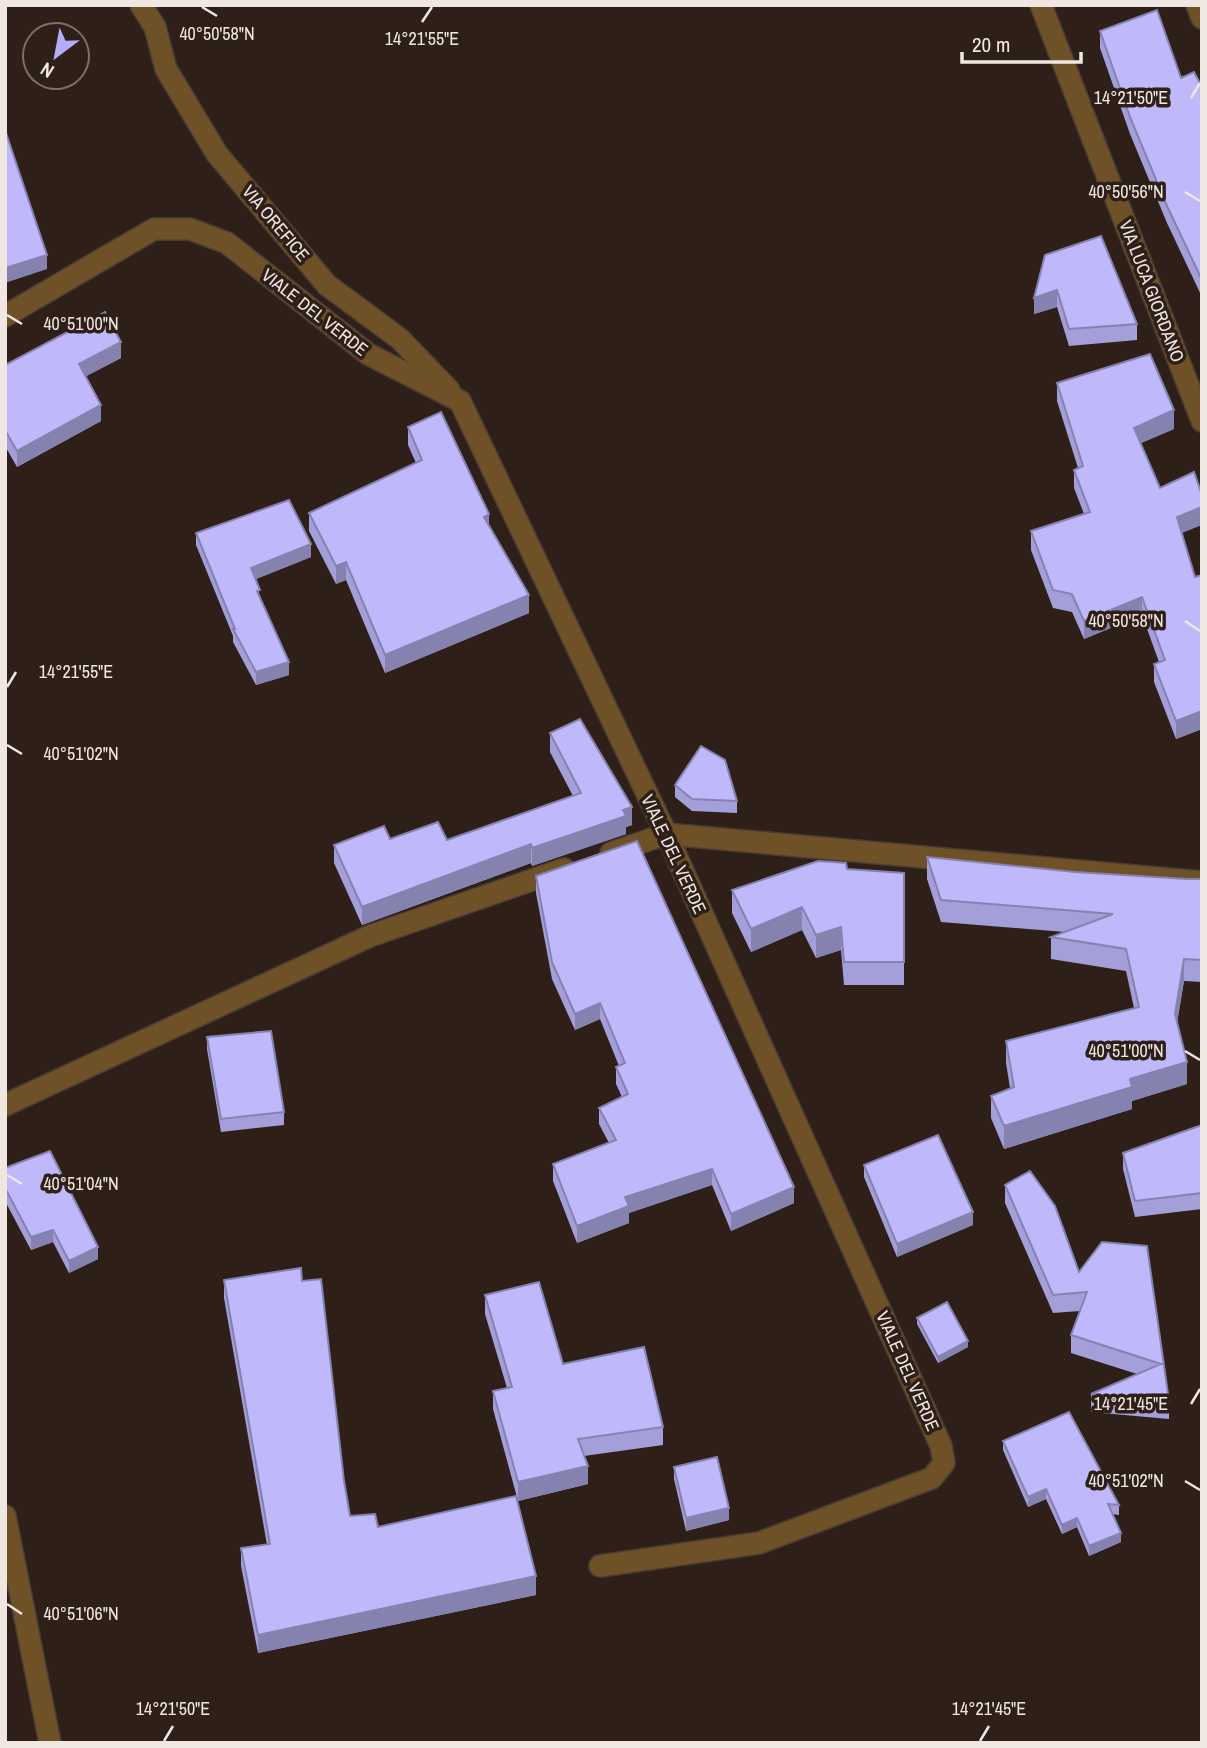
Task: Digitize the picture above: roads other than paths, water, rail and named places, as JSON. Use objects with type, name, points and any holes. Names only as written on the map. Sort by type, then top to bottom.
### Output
[{"type":"street","name":"VIA OREFICE","points":[[141,5],[155,27],[166,69],[217,154],[327,285],[400,338],[460,401]]},
{"type":"street","name":"VIA LUCA GIORDANO","points":[[1041,5],[1202,421]]},
{"type":"street","points":[[1197,5],[1202,18]]},
{"type":"street","name":"VIALE DEL VERDE","points":[[5,316],[154,229],[190,229],[227,243],[368,354],[460,401],[666,834],[941,1446],[944,1463],[932,1478],[759,1543],[600,1566]]},
{"type":"street","points":[[5,1105],[370,936],[666,834],[1202,882]]},
{"type":"street","points":[[5,1516],[50,1743]]}]
